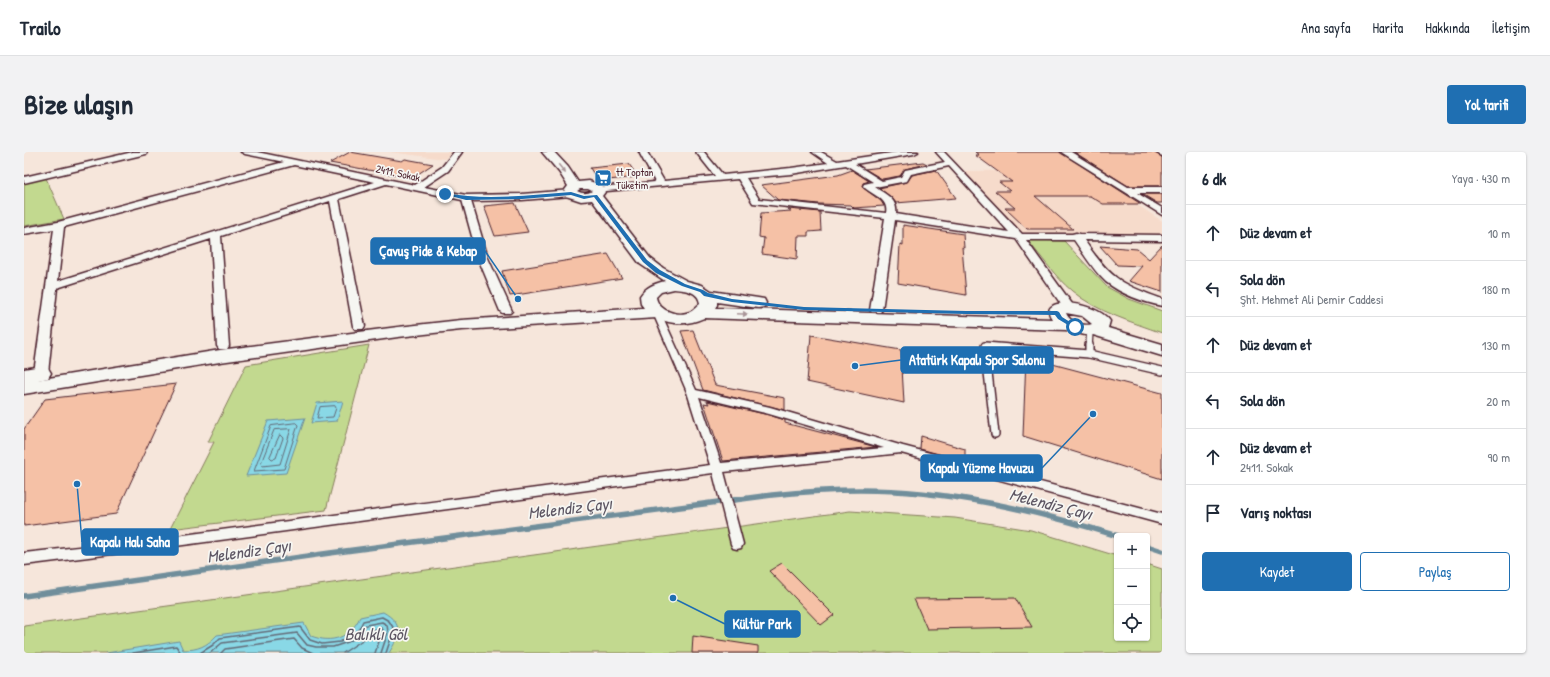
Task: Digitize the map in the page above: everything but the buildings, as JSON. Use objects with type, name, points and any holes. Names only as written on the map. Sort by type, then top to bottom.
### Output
[{"type":"main road","points":[[548,152],[586,191],[645,261],[658,272],[683,285]]},
{"type":"main road","points":[[562,152],[648,291],[674,318],[685,319],[695,317],[703,313],[710,305],[706,295]]},
{"type":"main road","points":[[28,382],[398,332],[477,324],[605,315],[648,291],[664,285],[683,285],[692,287],[706,295],[732,300],[804,308],[876,310],[1063,310],[1090,312],[1095,327]]},
{"type":"main road","points":[[28,382],[223,346],[359,326],[428,317],[506,311],[648,291]]},
{"type":"main road","points":[[1063,310],[1060,318],[1070,325]]},
{"type":"main road","points":[[703,313],[1070,325],[1095,327],[1162,341]]},
{"type":"main road","points":[[1095,327],[1162,350]]},
{"type":"street","points":[[24,180],[143,152]]},
{"type":"street","name":"2411. Sokak","points":[[245,152],[383,182],[466,198],[522,197],[741,176],[914,152]]},
{"type":"street","points":[[276,159],[290,152]]},
{"type":"street","points":[[415,188],[439,175],[456,157],[458,152]]},
{"type":"street","points":[[643,152],[660,184]]},
{"type":"street","points":[[700,152],[721,178]]},
{"type":"street","points":[[816,152],[835,164]]},
{"type":"street","points":[[940,152],[949,164],[1019,237],[1063,310]]},
{"type":"street","points":[[1065,152],[1162,212]]},
{"type":"street","points":[[24,231],[59,224],[293,162]]},
{"type":"street","points":[[847,162],[881,184]]},
{"type":"street","points":[[876,310],[892,207],[889,201],[867,186],[904,179],[908,172],[949,164]]},
{"type":"street","points":[[741,176],[756,201],[890,216],[1019,237],[1076,236],[1162,238]]},
{"type":"street","points":[[52,286],[383,182]]},
{"type":"street","points":[[1127,190],[1162,190]]},
{"type":"street","points":[[334,197],[359,326]]},
{"type":"street","points":[[466,198],[483,258],[506,311]]},
{"type":"street","points":[[28,382],[52,286],[59,224]]},
{"type":"street","points":[[216,234],[223,346]]},
{"type":"street","points":[[1076,236],[1107,277],[1116,284],[1162,303]]},
{"type":"street","points":[[648,291],[692,392],[717,468],[737,544]]},
{"type":"street","points":[[692,392],[770,411],[903,450],[1162,519]]},
{"type":"street","points":[[24,559],[169,542],[717,468],[903,450]]},
{"type":"lane","points":[[1089,354],[1095,327]]},
{"type":"lane","points":[[995,434],[985,346],[1089,354],[1162,371]]},
{"type":"shaded area","points":[[389,152],[452,152],[445,159]]},
{"type":"shaded area","points":[[1084,170],[1162,221],[1162,235],[1023,234],[962,171]]},
{"type":"green space","points":[[46,178],[64,219],[24,226],[24,183]]},
{"type":"green space","points":[[1027,240],[1064,241],[1107,287],[1129,299],[1162,311],[1162,333],[1115,316],[1092,305],[1072,291],[1060,280]]},
{"type":"green space","points":[[369,345],[326,510],[170,529],[214,442],[208,442],[246,365]]},
{"type":"green space","points":[[850,511],[955,518],[1031,530],[1114,555],[1114,641],[1150,641],[1150,565],[1162,569],[1162,653],[24,653],[24,626]]},
{"type":"water","points":[[343,401],[337,421],[311,423],[317,403]]},
{"type":"water","points":[[305,418],[286,473],[246,476],[268,421]]},
{"type":"water","name":"Balıklı Göl","points":[[383,612],[390,616],[398,630],[396,641],[389,653],[106,653],[179,641],[183,650],[193,649],[206,645],[217,635],[304,623],[311,636],[333,639],[346,634],[351,630],[360,617]]},
{"type":"waterway","name":"Melendiz Çayı","points":[[24,596],[330,553],[772,495],[816,491],[893,491],[958,498],[1023,510],[1114,535]]},
{"type":"waterway","name":"Melendiz Çayı","points":[[1150,547],[1162,551]]},
{"type":"place","name":"tt Toptan Tüketim","points":[[603,178]]},
{"type":"place","name":"Çavuş Pide & Kebap","points":[[518,299]]},
{"type":"place","name":"Atatürk Kapalı Spor Salonu","points":[[855,366]]},
{"type":"place","name":"Kapalı Yüzme Havuzu","points":[[1093,414]]},
{"type":"place","name":"Kapalı Halı Saha","points":[[77,484]]},
{"type":"place","name":"Kültür Park","points":[[673,598]]},
{"type":"route","points":[[445,194],[466,198],[522,197],[571,193],[575,196],[584,198],[596,195],[645,261],[658,272],[683,285],[702,291],[706,295],[732,300],[804,308],[1057,313],[1058,316],[1065,322],[1075,327]]}]
